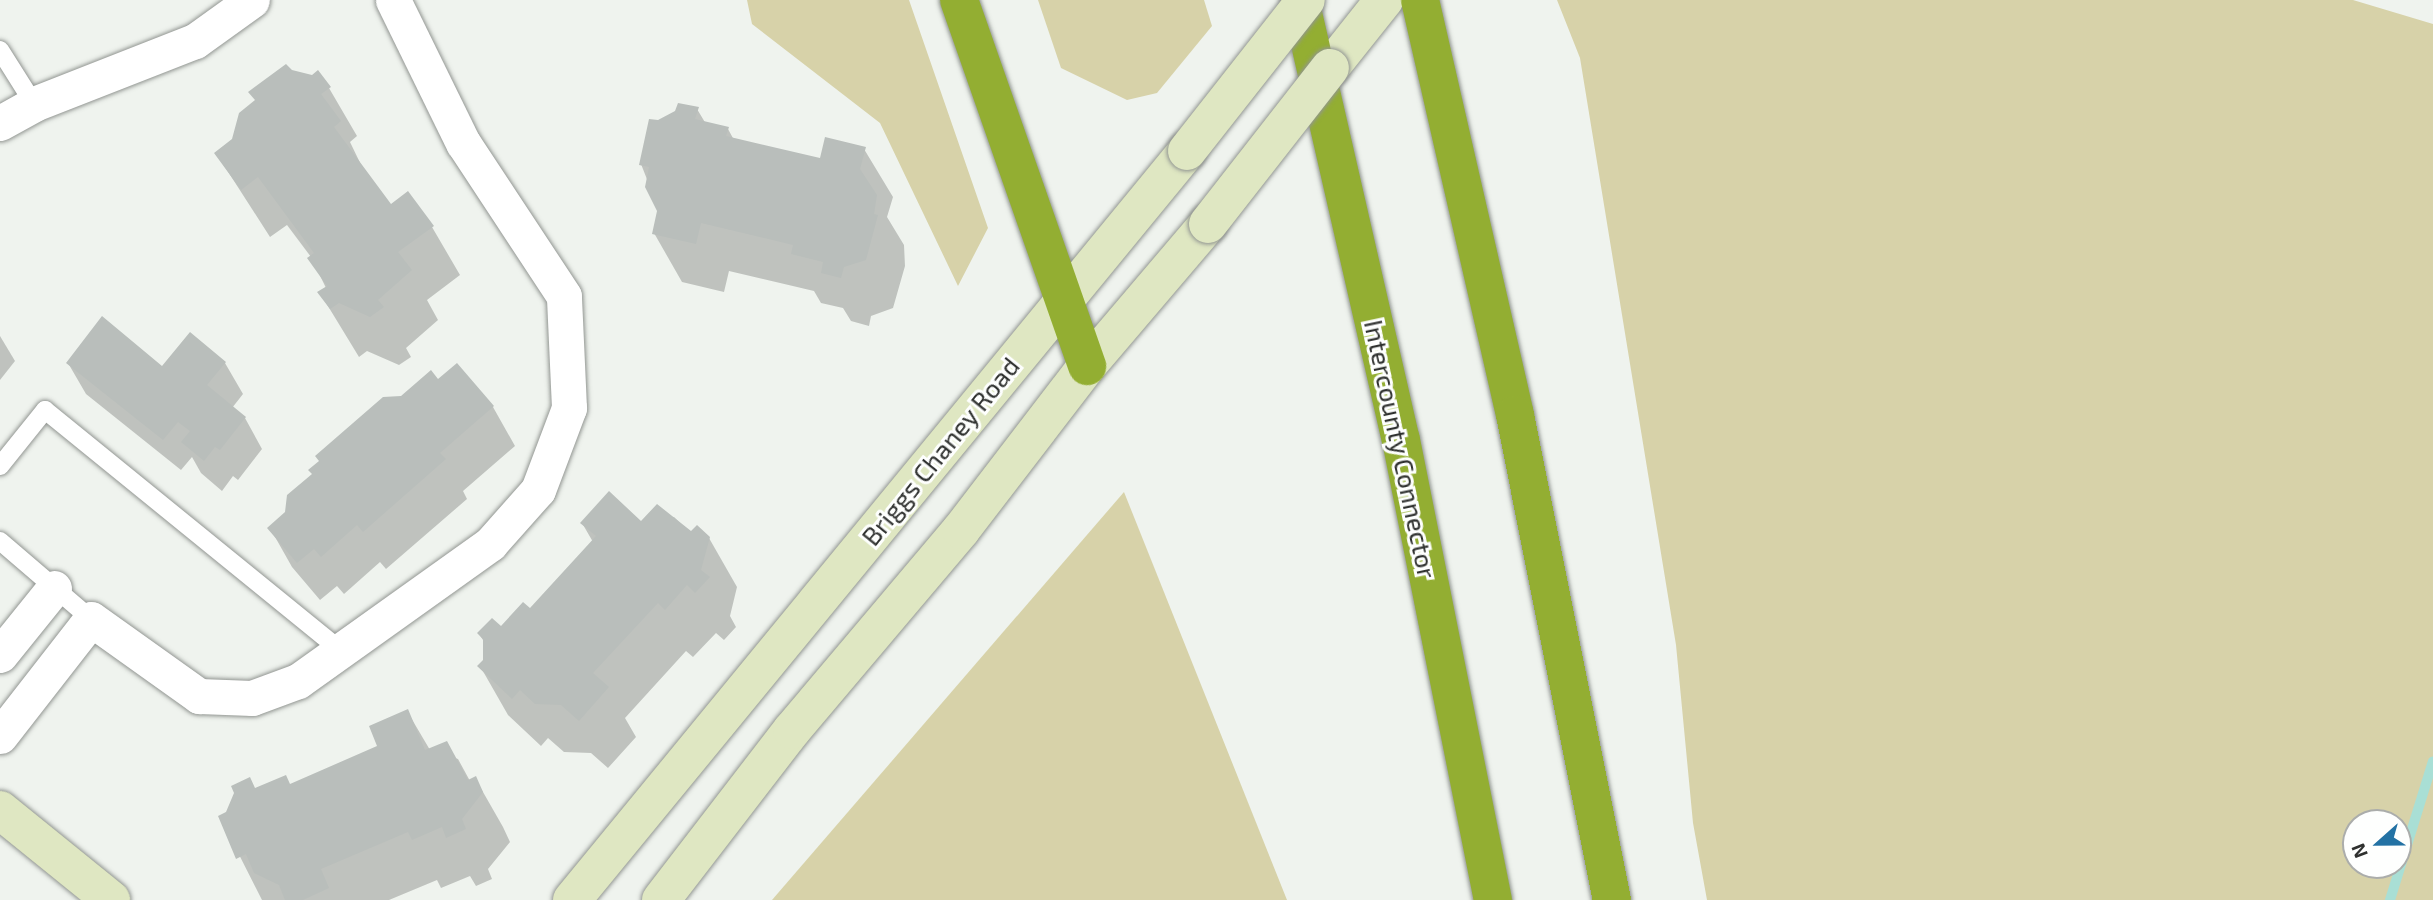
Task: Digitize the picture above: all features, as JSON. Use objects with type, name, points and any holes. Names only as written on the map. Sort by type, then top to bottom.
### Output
[{"type":"highway","points":[[960,0],[1087,366]]},
{"type":"highway","name":"Intercounty Connector","points":[[1300,0],[1401,440],[1493,900]]},
{"type":"highway","points":[[1420,0],[1515,415],[1612,900]]},
{"type":"main road","name":"Briggs Chaney Road","points":[[572,900],[1187,151],[1306,0]]},
{"type":"main road","points":[[661,900],[792,730],[961,530],[1087,366],[1208,224],[1384,0]]},
{"type":"main road","points":[[0,810],[111,900]]},
{"type":"street","points":[[0,124],[34,104],[195,41],[252,0]]},
{"type":"street","points":[[0,736],[91,619],[199,696],[252,698],[298,681],[491,544],[538,490],[569,408],[564,296],[463,143],[394,0]]},
{"type":"street","points":[[0,655],[54,588]]},
{"type":"lane","points":[[0,50],[34,104]]},
{"type":"lane","points":[[0,466],[45,410],[340,650]]},
{"type":"lane","points":[[0,541],[91,619]]},
{"type":"shaded area","points":[[747,0],[909,0],[988,228],[958,286],[880,123],[752,24]]},
{"type":"shaded area","points":[[1038,0],[1204,0],[1212,26],[1157,93],[1127,100],[1061,68]]},
{"type":"shaded area","points":[[1557,0],[2353,0],[2433,24],[2433,900],[1707,900],[1693,823],[1676,645],[1580,58]]},
{"type":"shaded area","points":[[1124,492],[1287,900],[772,900]]},
{"type":"building","points":[[286,64],[292,70],[312,75],[318,70],[331,87],[321,94],[341,121],[334,127],[391,204],[408,191],[434,226],[398,252],[412,270],[378,300],[384,307],[370,317],[339,303],[330,309],[317,292],[327,286],[307,258],[314,253],[258,177],[241,190],[214,153],[232,139],[239,113],[255,100],[248,92]]},
{"type":"building","points":[[678,103],[699,107],[695,119],[729,127],[726,136],[820,158],[825,137],[866,147],[860,169],[877,195],[874,214],[878,215],[866,260],[844,267],[841,278],[821,273],[823,262],[791,254],[793,245],[701,223],[696,244],[652,234],[657,211],[645,187],[649,167],[639,165],[649,119],[658,120],[675,111]]},
{"type":"building","points":[[102,316],[162,366],[190,332],[226,362],[207,385],[246,417],[220,450],[215,447],[204,461],[181,442],[190,431],[178,422],[163,440],[66,363]]},
{"type":"building","points":[[457,363],[494,406],[440,453],[446,459],[363,532],[357,525],[321,557],[314,549],[297,563],[267,528],[285,512],[287,495],[312,474],[308,470],[319,461],[315,456],[383,397],[401,396],[431,370],[438,379]]},
{"type":"building","points":[[609,491],[641,521],[657,504],[691,531],[697,525],[710,537],[701,570],[710,577],[695,593],[687,585],[665,610],[658,603],[593,673],[609,687],[579,721],[561,705],[535,704],[520,690],[512,699],[477,666],[483,660],[483,639],[477,633],[492,618],[501,626],[523,602],[530,608],[596,536],[580,523]]},
{"type":"building","points":[[408,709],[425,750],[447,741],[468,780],[476,776],[483,792],[462,819],[466,829],[446,838],[442,827],[412,840],[408,832],[321,869],[329,888],[303,900],[285,900],[279,885],[254,873],[246,854],[236,859],[218,816],[226,812],[234,793],[231,786],[250,777],[255,788],[286,775],[290,784],[377,746],[369,726]]},
{"type":"waterway","points":[[2390,900],[2433,761]]}]
